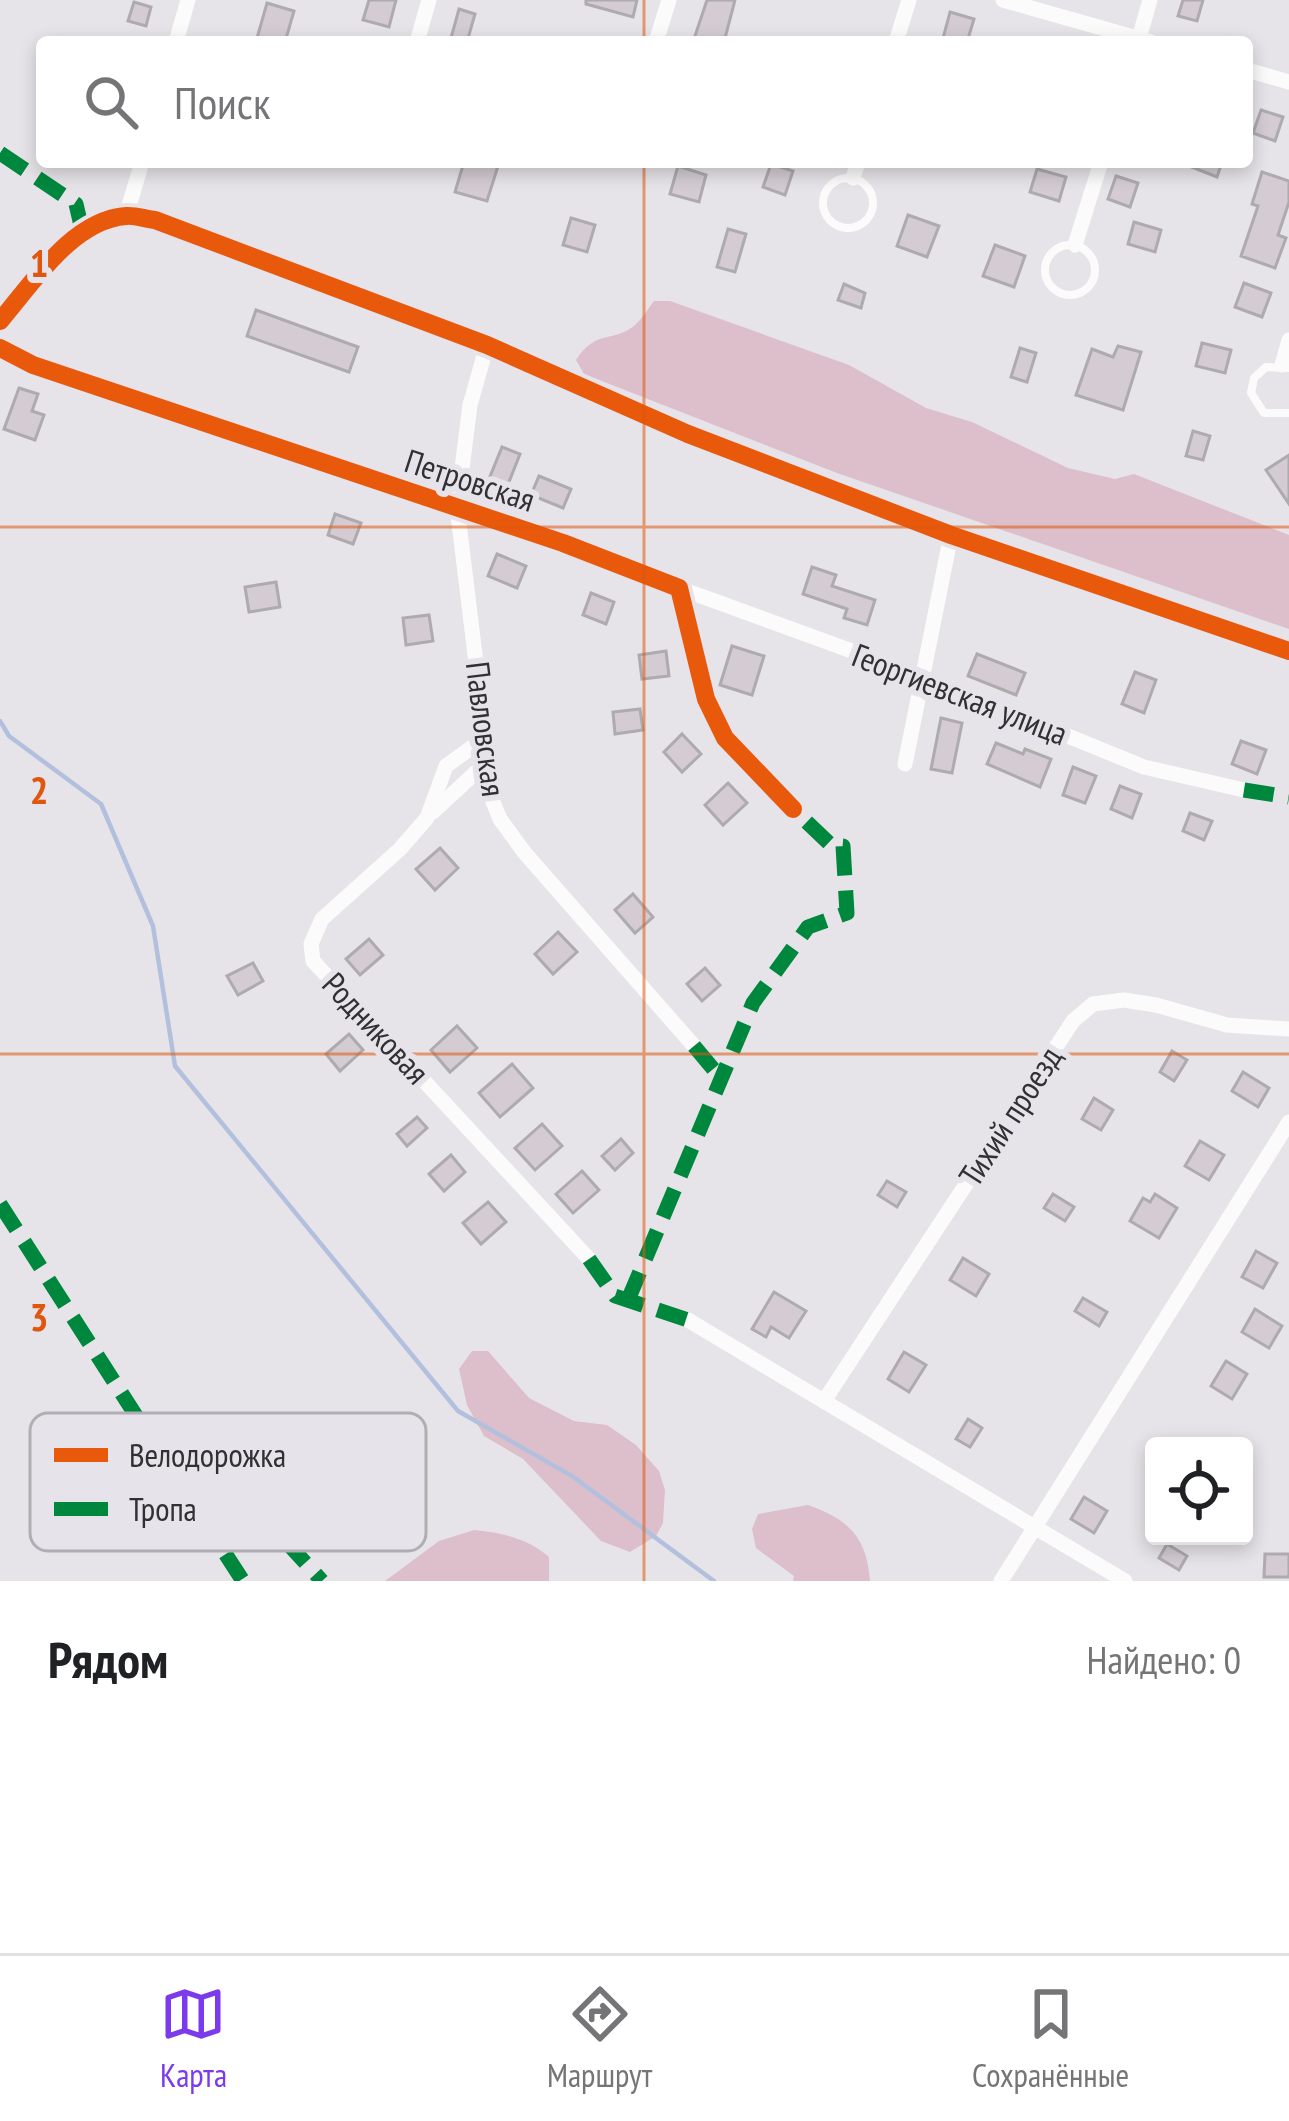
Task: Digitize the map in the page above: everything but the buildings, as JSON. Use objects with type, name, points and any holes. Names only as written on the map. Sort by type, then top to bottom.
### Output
[{"type":"street","points":[[178,36],[188,0]]},
{"type":"street","points":[[419,36],[429,0]]},
{"type":"street","points":[[658,36],[668,0]]},
{"type":"street","points":[[898,36],[909,0]]},
{"type":"street","points":[[1003,0],[1126,36]]},
{"type":"street","points":[[1144,36],[1150,0]]},
{"type":"street","points":[[1253,72],[1289,82]]},
{"type":"street","points":[[126,216],[140,168]]},
{"type":"street","points":[[1075,245],[1099,168]]},
{"type":"street","points":[[0,321],[58,255],[97,224],[126,216],[155,220],[487,345],[688,434],[951,535],[1289,651]]},
{"type":"street","points":[[1285,366],[1289,340]]},
{"type":"street","name":"Павловская","points":[[487,345],[470,405],[457,507],[493,802],[512,836],[694,1046]]},
{"type":"street","name":"Петровская","points":[[0,348],[33,365],[457,507],[679,588]]},
{"type":"street","points":[[905,764],[951,535]]},
{"type":"street","points":[[679,588],[706,698],[725,738],[793,809]]},
{"type":"street","name":"Георгиевская улица","points":[[679,588],[923,677],[1144,766],[1244,790]]},
{"type":"street","name":"Родниковая","points":[[486,737],[446,766],[428,818],[322,919],[311,944],[313,961],[590,1259]]},
{"type":"street","points":[[428,818],[488,761]]},
{"type":"street","name":"Тихий проезд","points":[[824,1401],[1073,1021],[1093,1004],[1124,1000],[1227,1025],[1289,1029]]},
{"type":"street","points":[[1000,1581],[1289,1122]]},
{"type":"street","points":[[688,1320],[1125,1581]]},
{"type":"lane","points":[[855,170],[873,208],[859,226],[843,228],[828,220],[822,203],[836,181],[855,170]]},
{"type":"lane","points":[[1075,245],[1089,254],[1095,271],[1082,293],[1065,296],[1051,288],[1044,266],[1059,247],[1075,245]]},
{"type":"lane","points":[[1285,366],[1259,371],[1251,394],[1264,413],[1289,412]]},
{"type":"shaded area","points":[[654,301],[670,301],[849,365],[926,408],[972,422],[1068,468],[1115,479],[1134,474],[1289,535],[1289,629],[837,473],[584,374],[576,360],[584,350],[635,325]]},
{"type":"shaded area","points":[[472,1351],[488,1351],[529,1398],[574,1421],[607,1425],[636,1445],[659,1471],[665,1490],[663,1523],[656,1536],[630,1552],[601,1541],[523,1459],[484,1436],[467,1405],[459,1369]]},
{"type":"shaded area","points":[[808,1505],[853,1532],[865,1553],[870,1581],[793,1581],[794,1576],[756,1548],[752,1529],[758,1514]]},
{"type":"shaded area","points":[[474,1530],[514,1538],[549,1557],[549,1581],[385,1581],[439,1541]]},
{"type":"waterway","points":[[0,721],[9,736],[101,804],[153,926],[175,1066],[458,1411],[572,1476],[714,1581]]},
{"type":"marked path","points":[[0,153],[76,204],[83,234]]},
{"type":"marked path","points":[[1244,790],[1289,797]]},
{"type":"marked path","points":[[628,1300],[753,1003],[808,927],[847,913],[843,846],[831,845],[793,809]]},
{"type":"marked path","points":[[694,1046],[720,1077]]},
{"type":"marked path","points":[[0,1204],[134,1413]]},
{"type":"marked path","points":[[589,1259],[615,1296],[688,1320]]},
{"type":"marked path","points":[[224,1551],[243,1581]]},
{"type":"marked path","points":[[295,1551],[322,1581]]},
{"type":"cycle path","points":[[0,321],[55,256],[88,229],[126,216],[155,220],[487,345],[688,434],[951,535],[1289,651]]},
{"type":"cycle path","points":[[0,348],[33,365],[563,543],[679,588],[706,699],[725,738],[793,809]]}]
